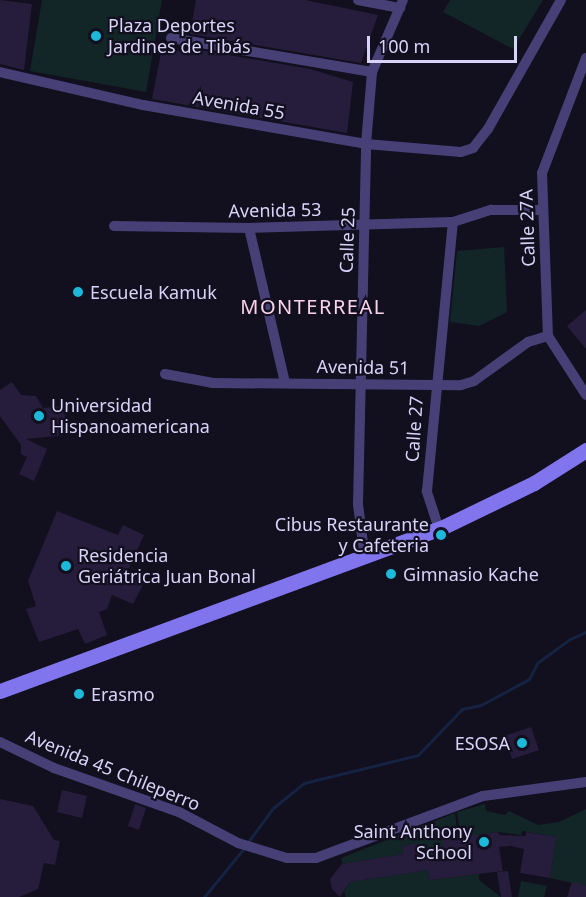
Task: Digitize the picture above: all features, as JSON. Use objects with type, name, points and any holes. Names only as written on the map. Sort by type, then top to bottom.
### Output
[{"type":"main road","points":[[0,691],[364,559],[439,529],[534,483],[586,450]]},
{"type":"street","points":[[358,0],[401,4]]},
{"type":"street","name":"Avenida 55","points":[[0,72],[143,105],[366,144],[440,152],[474,148],[561,0]]},
{"type":"street","name":"Calle 25","points":[[364,559],[358,504],[366,144],[372,72],[401,4]]},
{"type":"street","points":[[171,38],[372,72]]},
{"type":"street","name":"Calle 27A","points":[[548,336],[542,173],[586,58]]},
{"type":"street","name":"Avenida 53","points":[[114,226],[249,228],[453,222],[491,210],[542,210]]},
{"type":"street","name":"Calle 27","points":[[439,529],[427,491],[434,385],[453,222]]},
{"type":"street","points":[[249,228],[285,383]]},
{"type":"street","points":[[548,336],[586,395]]},
{"type":"street","name":"Avenida 51","points":[[165,374],[213,383],[359,382],[434,385],[474,381],[528,342],[548,336]]},
{"type":"street","name":"Avenida 45 Chileperro","points":[[0,742],[54,768],[179,812],[238,843],[287,858],[316,858],[483,796],[586,782]]},
{"type":"green space","name":"Plaza Deportes Jardines de Tibás","points":[[42,0],[162,0],[146,92],[30,71]]},
{"type":"green space","points":[[450,0],[543,0],[513,49],[443,12]]},
{"type":"green space","points":[[504,247],[507,312],[479,326],[450,322],[457,251]]},
{"type":"green space","points":[[485,804],[486,811],[505,815],[509,811],[538,825],[559,822],[586,809],[586,886],[550,878],[556,837],[522,831],[521,835],[498,832],[461,837],[457,812]]},
{"type":"green space","points":[[455,813],[457,831],[442,833],[445,857],[427,859],[424,848],[418,848],[417,843],[402,846],[403,854],[342,864],[341,858]]},
{"type":"green space","points":[[428,870],[430,880],[479,874],[479,880],[501,897],[346,897],[344,892],[350,882]]},
{"type":"green space","points":[[521,881],[547,886],[544,897],[518,897]]},
{"type":"building","points":[[0,0],[32,4],[24,70],[0,64]]},
{"type":"building","points":[[196,0],[305,0],[378,15],[361,63],[190,34]]},
{"type":"building","points":[[162,48],[187,52],[188,48],[310,69],[353,82],[347,133],[152,99]]},
{"type":"building","points":[[586,310],[586,349],[567,326]]},
{"type":"building","points":[[12,382],[21,395],[36,396],[43,408],[64,406],[67,435],[26,439],[47,449],[34,481],[19,474],[27,457],[21,454],[21,445],[0,416],[0,390]]},
{"type":"building","name":"Residencia Geriátrica Juan Bonal","points":[[57,511],[118,535],[123,525],[144,535],[126,575],[144,583],[133,604],[112,595],[107,609],[99,612],[107,635],[85,644],[78,629],[39,642],[26,609],[36,606],[28,581]]},
{"type":"building","name":"ESOSA","points":[[531,727],[539,750],[512,759],[504,736]]},
{"type":"building","points":[[62,790],[87,796],[82,818],[57,812]]},
{"type":"building","points":[[0,799],[33,806],[54,840],[60,841],[55,865],[44,863],[38,889],[19,897],[0,897]]},
{"type":"building","points":[[135,804],[146,808],[139,830],[128,826]]},
{"type":"building","points":[[457,831],[458,837],[498,832],[499,835],[526,836],[526,832],[556,837],[550,878],[520,873],[524,849],[511,846],[499,847],[503,871],[430,880],[428,870],[350,882],[340,897],[332,889],[330,879],[342,864],[403,854],[402,846],[417,843],[418,848],[424,847],[427,859],[445,857],[441,833]]},
{"type":"building","points":[[508,871],[512,897],[501,897],[497,872]]},
{"type":"building","points":[[572,882],[586,886],[586,897],[567,897]]},
{"type":"waterway","points":[[248,842],[273,808],[304,783],[418,755],[462,709],[481,705],[529,679],[537,663],[570,639],[586,632]]},
{"type":"waterway","points":[[204,897],[244,848]]},
{"type":"place","name":"Plaza Deportes Jardines de Tibás","points":[[96,36]]},
{"type":"place","name":"Escuela Kamuk","points":[[78,292]]},
{"type":"place","name":"Universidad Hispanoamericana","points":[[39,416]]},
{"type":"place","name":"Cibus Restaurante y Cafeteria","points":[[441,535]]},
{"type":"place","name":"Residencia Geriátrica Juan Bonal","points":[[66,566]]},
{"type":"place","name":"Gimnasio Kache","points":[[391,574]]},
{"type":"place","name":"Erasmo","points":[[79,694]]},
{"type":"place","name":"ESOSA","points":[[522,743]]},
{"type":"place","name":"Saint Anthony School","points":[[484,842]]},
{"type":"district","name":"MONTERREAL","points":[[313,306]]}]
